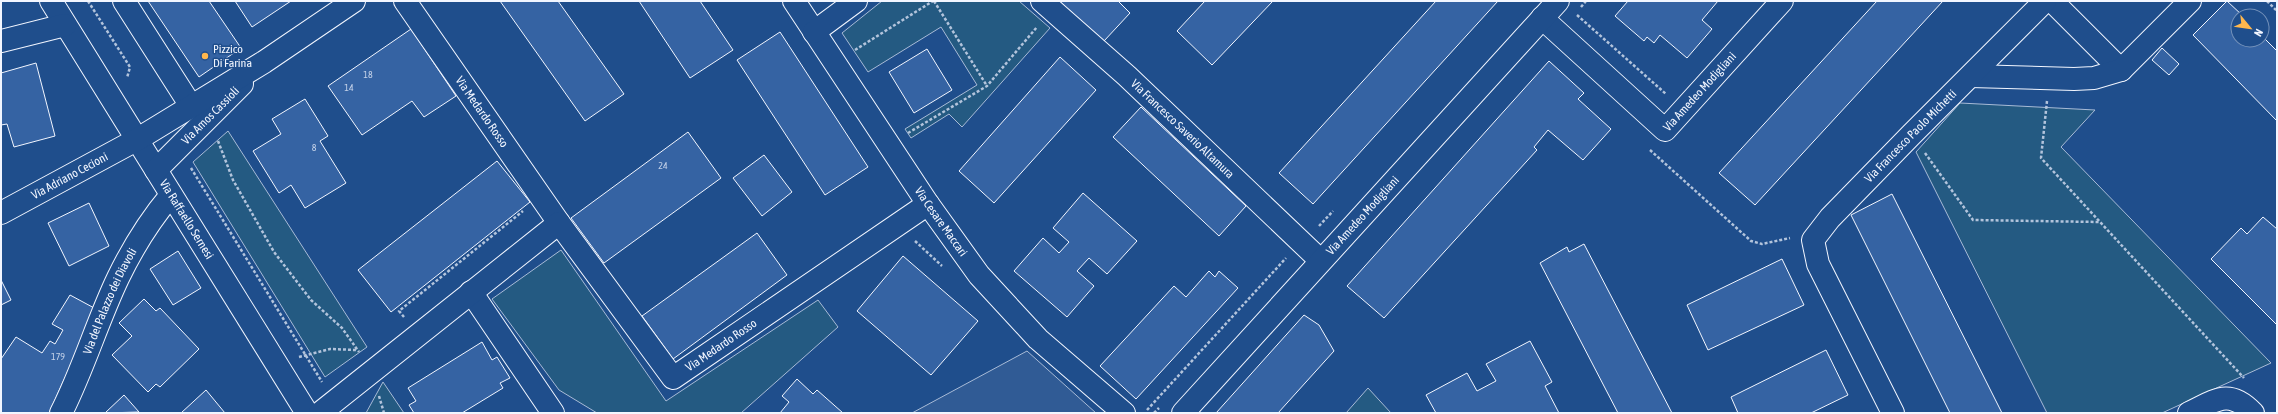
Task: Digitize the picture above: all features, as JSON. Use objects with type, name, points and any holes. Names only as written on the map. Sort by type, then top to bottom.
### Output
[{"type":"street","name":"Via Raffaello Sernesi","points":[[51,1],[138,139],[170,196],[307,413]]},
{"type":"street","points":[[124,1],[191,106]]},
{"type":"street","name":"Via Amos Cassioli","points":[[138,139],[264,62],[354,1]]},
{"type":"street","name":"Via Medardo Rosso","points":[[405,1],[560,223],[673,378],[928,204]]},
{"type":"street","name":"Via Cesare Maccari","points":[[794,1],[928,204],[979,275],[1038,339],[1132,409]]},
{"type":"street","points":[[814,32],[856,1]]},
{"type":"street","name":"Via Francesco Saverio Altamura","points":[[1042,1],[1127,76],[1320,260]]},
{"type":"street","name":"Via Amedeo Modigliani","points":[[1183,413],[1320,260],[1558,1]]},
{"type":"street","name":"Via Amedeo Modigliani","points":[[1542,18],[1665,130],[1782,1]]},
{"type":"street","name":"Via Francesco Paolo Michetti","points":[[1893,413],[1818,264],[1813,240],[1830,218],[2045,1]]},
{"type":"street","points":[[2052,1],[2121,70]]},
{"type":"street","points":[[1971,76],[2094,78],[2121,70],[2190,1]]},
{"type":"street","points":[[1,41],[65,25]]},
{"type":"street","name":"Via Amos Cassioli","points":[[156,170],[264,62]]},
{"type":"street","name":"Via Adriano Cecioni","points":[[1,213],[138,139]]},
{"type":"street","name":"Via del Palazzo dei Diavoli","points":[[61,413],[71,393],[118,278],[155,215],[170,196]]},
{"type":"street","points":[[320,413],[560,223]]},
{"type":"street","points":[[471,292],[553,413]]},
{"type":"street","points":[[2189,413],[2223,398],[2234,398],[2246,407]]},
{"type":"path","points":[[88,1],[130,67],[127,78],[130,84]]},
{"type":"path","points":[[851,53],[934,1],[987,86]]},
{"type":"path","points":[[1586,1],[1575,14],[1669,97]]},
{"type":"path","points":[[2267,1],[2277,11]]},
{"type":"path","points":[[904,136],[987,86],[1038,25]]},
{"type":"path","points":[[2050,78],[2041,158],[2242,376],[2246,388],[2246,407]]},
{"type":"path","points":[[1911,135],[1973,220],[2100,222]]},
{"type":"path","points":[[218,139],[233,180],[274,252],[310,300],[342,328],[362,357]]},
{"type":"path","points":[[1649,149],[1751,241],[1762,244],[1791,238]]},
{"type":"path","points":[[190,166],[324,385]]},
{"type":"path","points":[[407,321],[399,311],[526,208]]},
{"type":"path","points":[[909,236],[944,267]]},
{"type":"path","points":[[1132,409],[1146,411],[1288,256]]},
{"type":"path","points":[[298,357],[330,349],[357,350]]},
{"type":"path","points":[[379,394],[384,413]]},
{"type":"shaded area","points":[[882,1],[1019,1],[1050,28],[962,127],[949,114],[911,138],[905,129],[977,85],[941,27],[868,72],[842,33]]},
{"type":"shaded area","points":[[1960,103],[2095,110],[2061,147],[2271,363],[2162,413],[2047,413],[1916,152]]},
{"type":"shaded area","points":[[228,131],[367,347],[325,377],[193,162]]},
{"type":"shaded area","points":[[561,250],[666,401],[818,300],[838,327],[741,413],[597,413],[559,390],[492,299]]},
{"type":"shaded area","points":[[1027,351],[1096,413],[912,413]]},
{"type":"shaded area","points":[[383,382],[404,413],[366,413]]},
{"type":"shaded area","points":[[1368,388],[1391,413],[1346,413]]},
{"type":"building","points":[[148,1],[209,1],[241,48],[199,77]]},
{"type":"building","points":[[235,1],[291,1],[252,27]]},
{"type":"building","points":[[500,1],[558,1],[624,94],[585,121]]},
{"type":"building","points":[[639,1],[700,1],[733,50],[690,78]]},
{"type":"building","points":[[1059,1],[1118,1],[1130,13],[1104,41]]},
{"type":"building","points":[[1205,1],[1273,1],[1212,65],[1177,31]]},
{"type":"building","points":[[1436,1],[1498,1],[1313,204],[1279,173]]},
{"type":"building","points":[[1628,1],[1718,1],[1702,20],[1712,29],[1687,58],[1660,35],[1654,43],[1647,37],[1644,41],[1615,16]]},
{"type":"building","points":[[1877,1],[1943,1],[1755,205],[1719,173]]},
{"type":"building","points":[[2227,1],[2234,8],[2230,8],[2230,48],[2270,48],[2270,44],[2277,51],[2277,121],[2193,35]]},
{"type":"building","points":[[411,29],[456,96],[424,117],[412,101],[362,135],[328,86]]},
{"type":"building","points":[[780,32],[868,167],[825,195],[737,60]]},
{"type":"building","points":[[2162,48],[2179,64],[2169,75],[2152,60]]},
{"type":"building","points":[[927,49],[952,90],[914,113],[889,72]]},
{"type":"building","points":[[1060,57],[1096,90],[994,203],[959,171]]},
{"type":"building","points":[[1549,61],[1584,93],[1578,99],[1611,129],[1583,160],[1548,130],[1534,147],[1537,150],[1384,318],[1347,286]]},
{"type":"building","points":[[36,63],[55,136],[14,147],[7,124],[1,125],[1,73]]},
{"type":"building","points":[[305,99],[328,136],[320,141],[346,183],[305,208],[291,185],[279,193],[253,151],[281,134],[272,119]]},
{"type":"building","points":[[1141,107],[1246,206],[1219,236],[1113,137]]},
{"type":"building","points":[[688,132],[721,178],[604,263],[571,218]]},
{"type":"building","points":[[764,155],[792,192],[762,216],[733,178]]},
{"type":"building","points":[[497,161],[530,202],[391,312],[358,270]]},
{"type":"building","points":[[1083,193],[1137,241],[1107,274],[1089,258],[1077,271],[1094,286],[1067,317],[1014,271],[1043,238],[1059,253],[1069,242],[1053,228]]},
{"type":"building","points":[[1892,194],[2002,413],[1950,413],[1851,215]]},
{"type":"building","points":[[89,203],[109,246],[69,266],[48,223]]},
{"type":"building","points":[[2263,217],[2277,229],[2277,325],[2211,259],[2241,228],[2247,234]]},
{"type":"building","points":[[757,233],[787,275],[673,359],[642,316]]},
{"type":"building","points":[[1584,244],[1672,413],[1618,413],[1540,263],[1567,247],[1569,252]]},
{"type":"building","points":[[178,251],[201,288],[173,305],[150,269]]},
{"type":"building","points":[[903,256],[978,321],[931,375],[857,311]]},
{"type":"building","points":[[1782,259],[1804,305],[1708,350],[1687,305]]},
{"type":"building","points":[[1209,271],[1215,277],[1219,271],[1238,288],[1136,399],[1100,366],[1174,286],[1186,297]]},
{"type":"building","points":[[1,280],[11,300],[1,305]]},
{"type":"building","points":[[70,295],[96,309],[49,413],[1,413],[1,359],[16,337],[42,353],[50,341],[55,344],[63,330],[52,324]]},
{"type":"building","points":[[144,299],[156,311],[160,308],[199,349],[160,387],[156,384],[148,392],[112,355],[132,336],[119,323]]},
{"type":"building","points":[[1304,315],[1319,325],[1334,351],[1278,413],[1216,413]]},
{"type":"building","points":[[1530,341],[1552,382],[1545,386],[1559,413],[1436,413],[1426,395],[1467,373],[1477,391],[1496,381],[1486,364]]},
{"type":"building","points":[[482,342],[492,360],[497,357],[510,378],[500,383],[503,388],[462,413],[414,413],[409,405],[416,401],[408,388]]},
{"type":"building","points":[[1826,350],[1848,395],[1811,413],[1738,413],[1731,397]]},
{"type":"building","points":[[797,379],[813,394],[817,390],[843,413],[780,413],[789,402],[782,396]]},
{"type":"building","points":[[206,390],[225,413],[181,413]]},
{"type":"building","points":[[124,395],[139,412],[105,413]]},
{"type":"place","name":"Pizzico Di Farina","points":[[205,56]]}]
